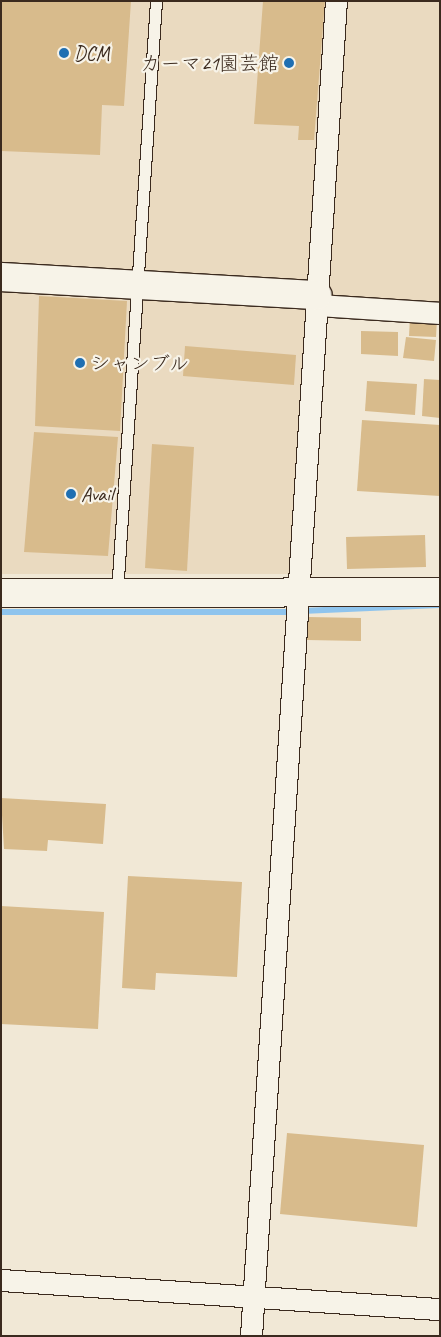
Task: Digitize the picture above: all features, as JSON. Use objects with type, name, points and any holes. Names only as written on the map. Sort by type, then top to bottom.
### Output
[{"type":"street","points":[[251,1336],[336,1]]},
{"type":"street","points":[[1,277],[317,300],[440,313]]},
{"type":"street","points":[[1,593],[299,594],[440,592]]},
{"type":"street","points":[[1,1280],[440,1309]]},
{"type":"lane","points":[[117,594],[156,1]]},
{"type":"shaded area","points":[[1,1],[327,1],[289,574],[1,574]]},
{"type":"shaded area","points":[[346,1],[440,1],[440,307],[326,300]]},
{"type":"building","name":"DCM","points":[[1,1],[131,1],[124,106],[102,105],[100,155],[1,151]]},
{"type":"building","name":"カーマ21園芸館","points":[[263,1],[325,1],[314,140],[298,140],[299,126],[254,124]]},
{"type":"building","name":"シャンブル","points":[[39,296],[127,301],[120,431],[35,426]]},
{"type":"building","points":[[410,317],[437,319],[436,337],[409,336]]},
{"type":"building","points":[[361,331],[398,332],[398,356],[361,354]]},
{"type":"building","points":[[406,337],[436,340],[434,361],[403,358]]},
{"type":"building","points":[[185,346],[296,355],[294,385],[183,376]]},
{"type":"building","points":[[424,379],[440,380],[440,418],[422,416]]},
{"type":"building","points":[[367,381],[417,384],[415,415],[365,411]]},
{"type":"building","points":[[362,420],[440,425],[440,496],[357,491]]},
{"type":"building","name":"Avail","points":[[34,432],[118,437],[108,556],[24,552]]},
{"type":"building","points":[[152,444],[194,447],[187,571],[145,568]]},
{"type":"building","points":[[425,535],[426,567],[347,569],[346,537]]},
{"type":"building","points":[[308,617],[361,618],[361,641],[307,640]]},
{"type":"building","points":[[1,798],[106,804],[103,844],[48,840],[47,851],[4,849]]},
{"type":"building","points":[[128,876],[242,882],[237,977],[156,973],[155,990],[122,988]]},
{"type":"building","points":[[1,906],[104,912],[98,1029],[1,1024]]},
{"type":"building","points":[[287,1133],[424,1145],[417,1227],[280,1214]]},
{"type":"waterway","points":[[302,611],[438,605]]},
{"type":"waterway","points":[[1,612],[293,612]]},
{"type":"place","name":"DCM","points":[[64,53]]},
{"type":"place","name":"カーマ21園芸館","points":[[289,63]]},
{"type":"place","name":"シャンブル","points":[[80,363]]},
{"type":"place","name":"Avail","points":[[71,494]]}]
